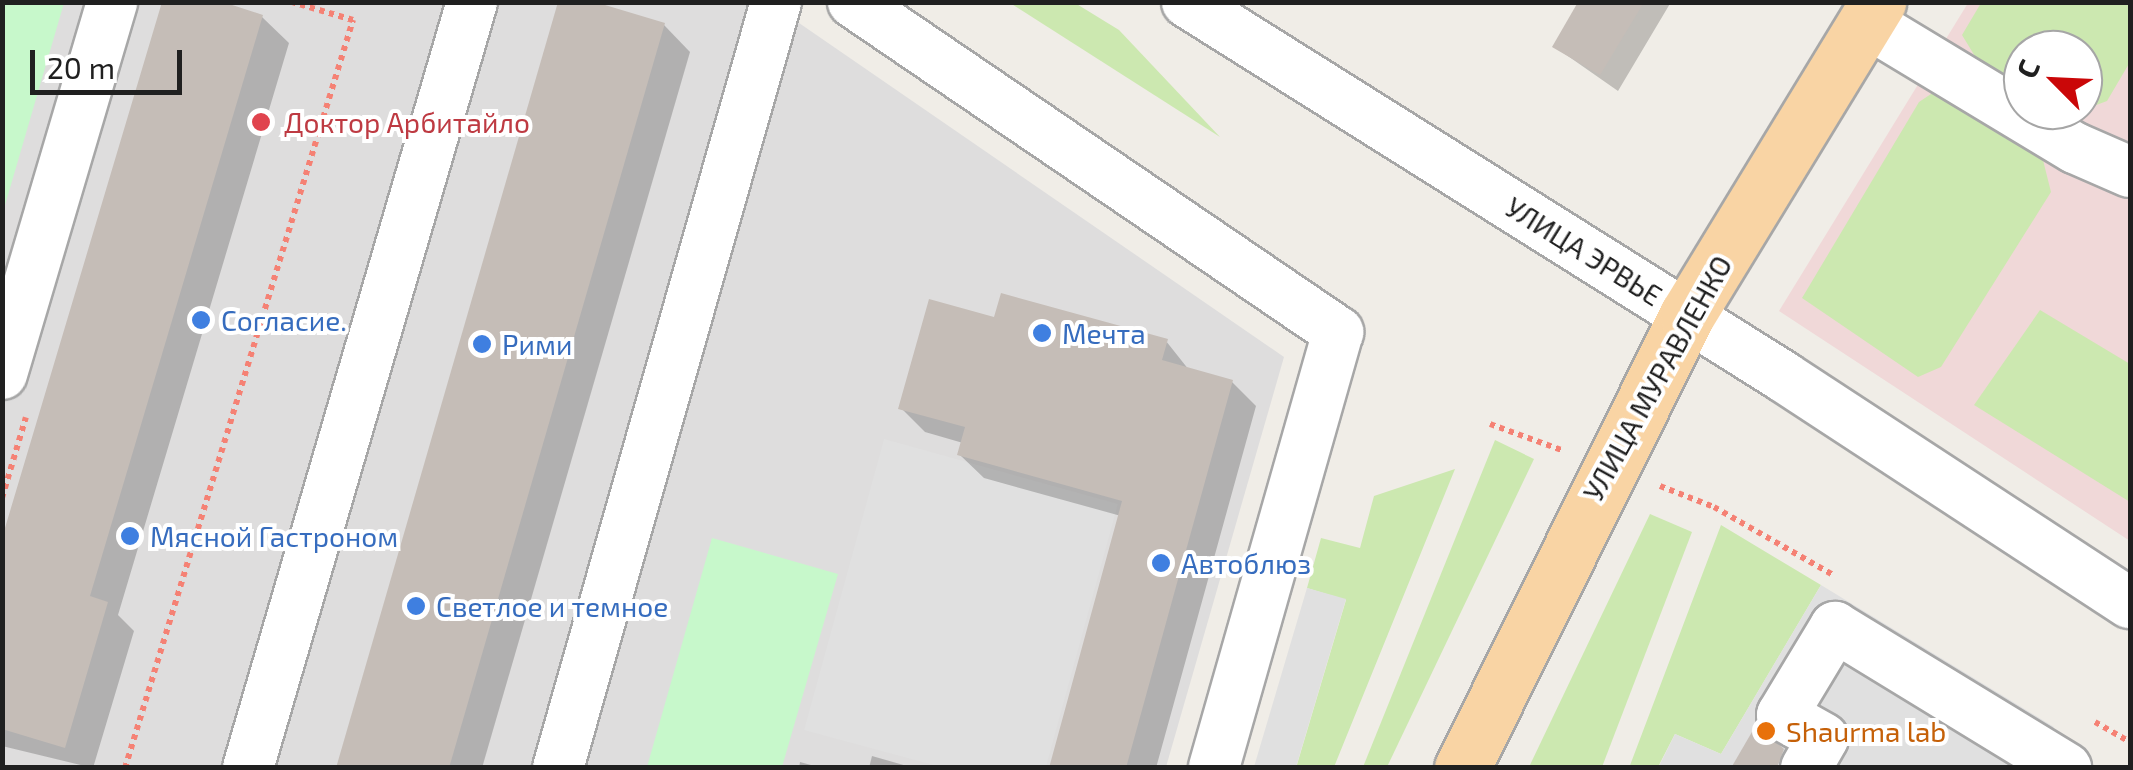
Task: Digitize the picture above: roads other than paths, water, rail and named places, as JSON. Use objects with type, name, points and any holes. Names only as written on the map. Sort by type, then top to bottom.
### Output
[{"type":"main road","name":"УЛИЦА МУРАВЛЕНКО","points":[[1462,768],[1606,466],[1686,315],[1872,12]]},
{"type":"street","points":[[2,374],[112,2]]},
{"type":"street","points":[[558,768],[776,2]]},
{"type":"street","points":[[853,2],[1338,332],[1214,768]]},
{"type":"street","name":"УЛИЦА ЭРВЬЕ","points":[[1186,2],[1686,315],[2130,602]]},
{"type":"street","points":[[248,768],[461,5]]},
{"type":"street","points":[[1872,12],[2075,148],[2130,172]]},
{"type":"street","points":[[1806,768],[1822,738],[1782,715],[1835,627],[2066,768]]},
{"type":"place","name":"Доктор Арбитайло","points":[[261,122]]},
{"type":"place","name":"Согласие.","points":[[201,320]]},
{"type":"place","name":"Мечта","points":[[1042,333]]},
{"type":"place","name":"Рими","points":[[482,344]]},
{"type":"place","name":"Мясной Гастроном","points":[[130,536]]},
{"type":"place","name":"Автоблюз","points":[[1161,563]]},
{"type":"place","name":"Светлое и темное","points":[[416,606]]},
{"type":"place","name":"Shaurma lab","points":[[1766,731]]}]
